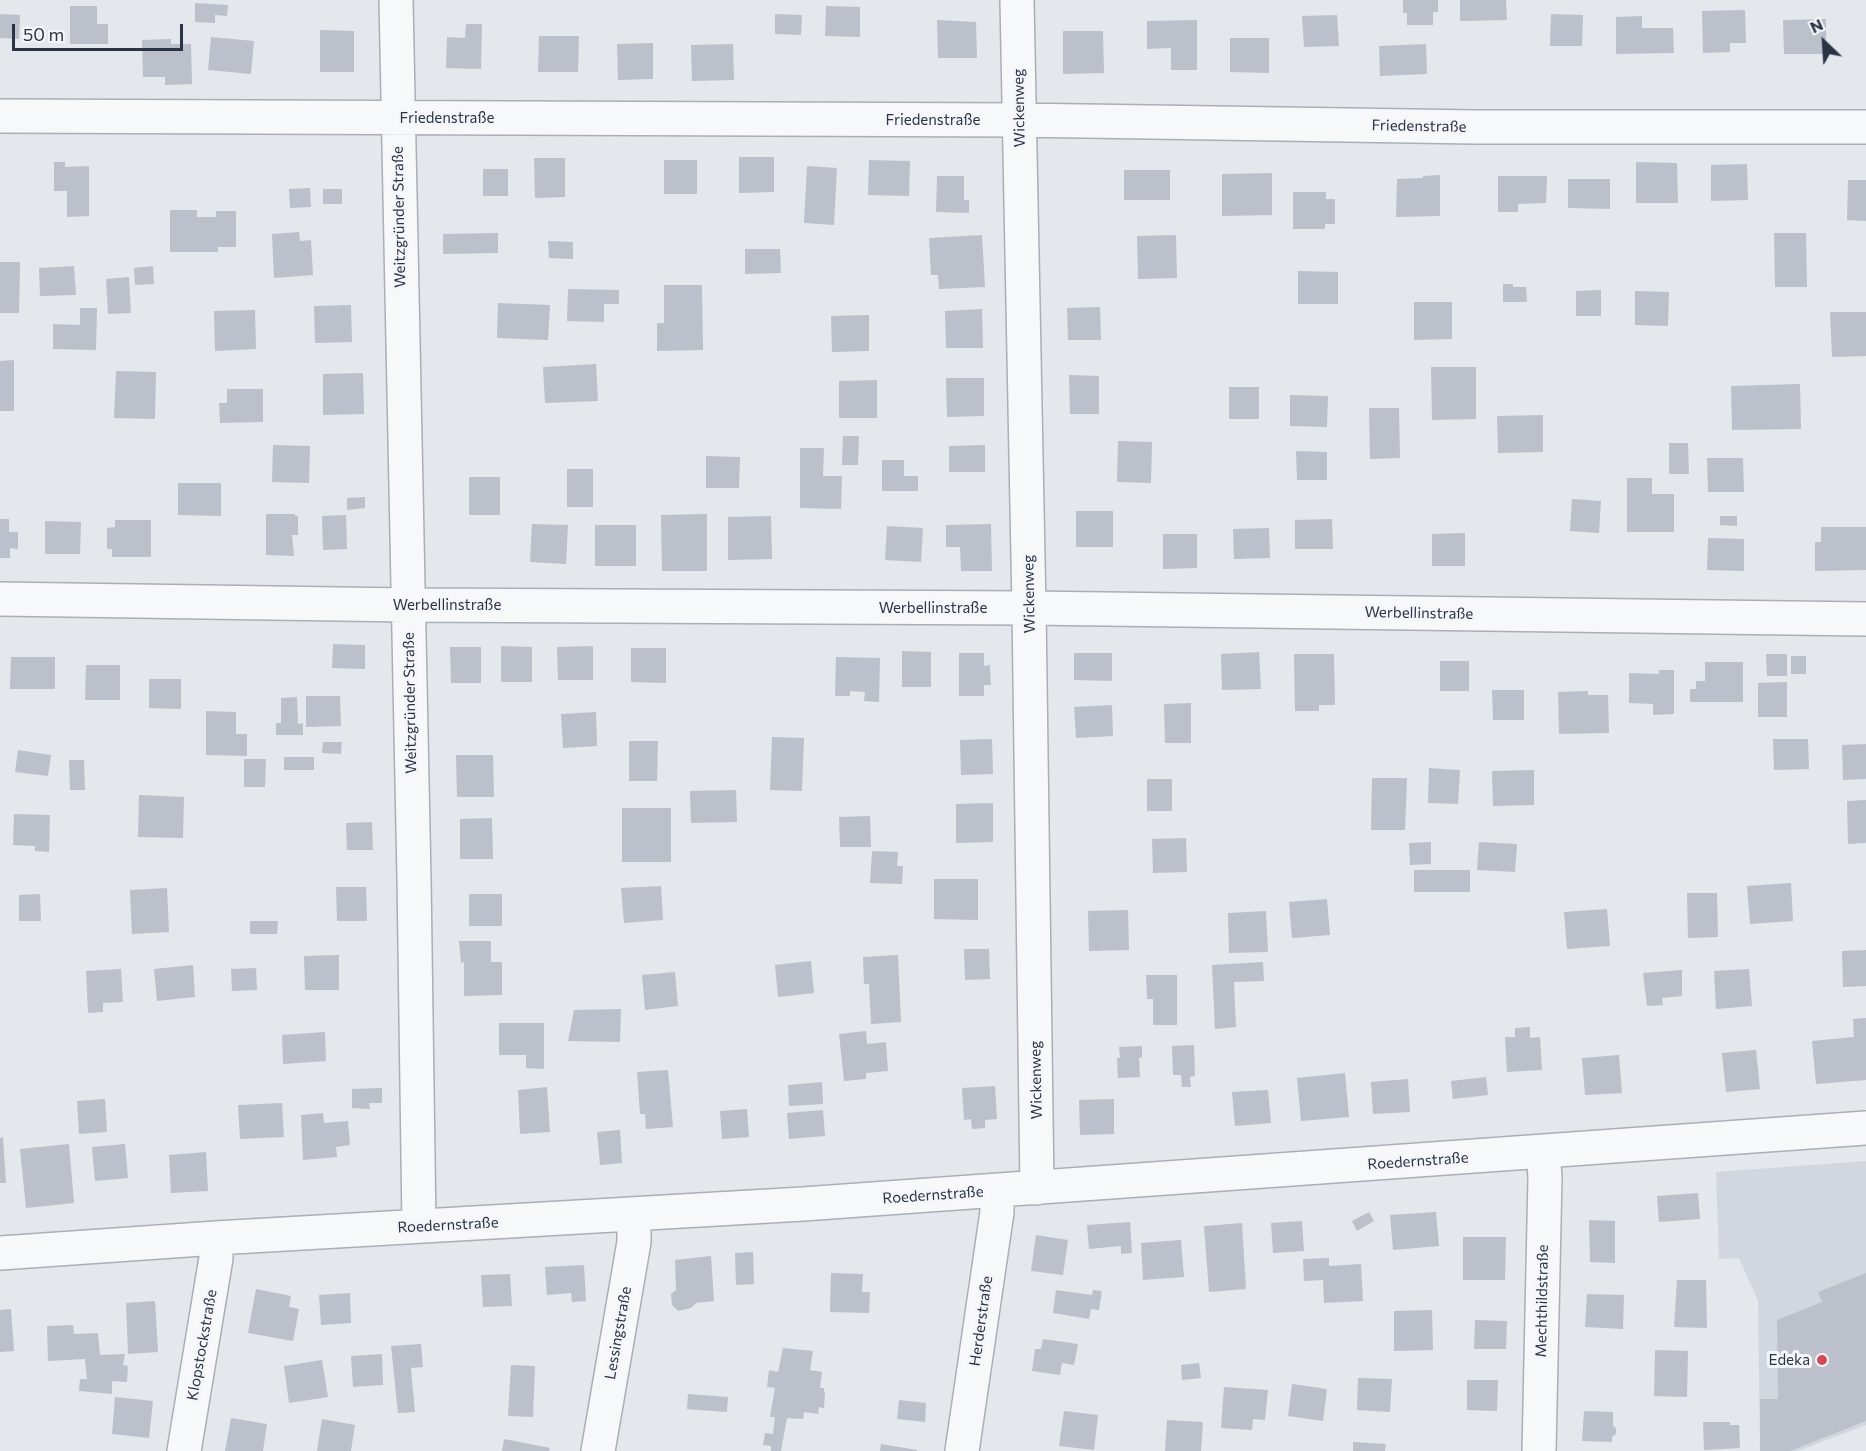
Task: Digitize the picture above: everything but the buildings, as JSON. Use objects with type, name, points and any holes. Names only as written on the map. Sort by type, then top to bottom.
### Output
[{"type":"street","name":"Weitzgründer Straße","points":[[396,0],[419,1226]]},
{"type":"street","name":"Wickenweg","points":[[1017,0],[1037,1188]]},
{"type":"street","name":"Friedenstraße","points":[[0,116],[1019,120],[1476,127],[1866,127]]},
{"type":"street","name":"Werbellinstraße","points":[[0,599],[407,605],[1029,608],[1866,619]]},
{"type":"street","name":"Roedernstraße","points":[[0,1254],[216,1238],[634,1215],[997,1191],[1866,1128]]},
{"type":"street","name":"Mechthildstraße","points":[[1539,1451],[1545,1177],[1543,1152]]},
{"type":"street","name":"Herderstraße","points":[[962,1451],[997,1212],[997,1191]]},
{"type":"street","name":"Lessingstraße","points":[[598,1451],[634,1242],[634,1215]]},
{"type":"street","name":"Klopstockstraße","points":[[183,1451],[216,1258],[216,1238]]},
{"type":"shaded area","points":[[1866,1161],[1866,1425],[1798,1451],[1760,1451],[1758,1301],[1739,1258],[1719,1259],[1716,1172]]},
{"type":"place","name":"Edeka","points":[[1822,1360]]}]
